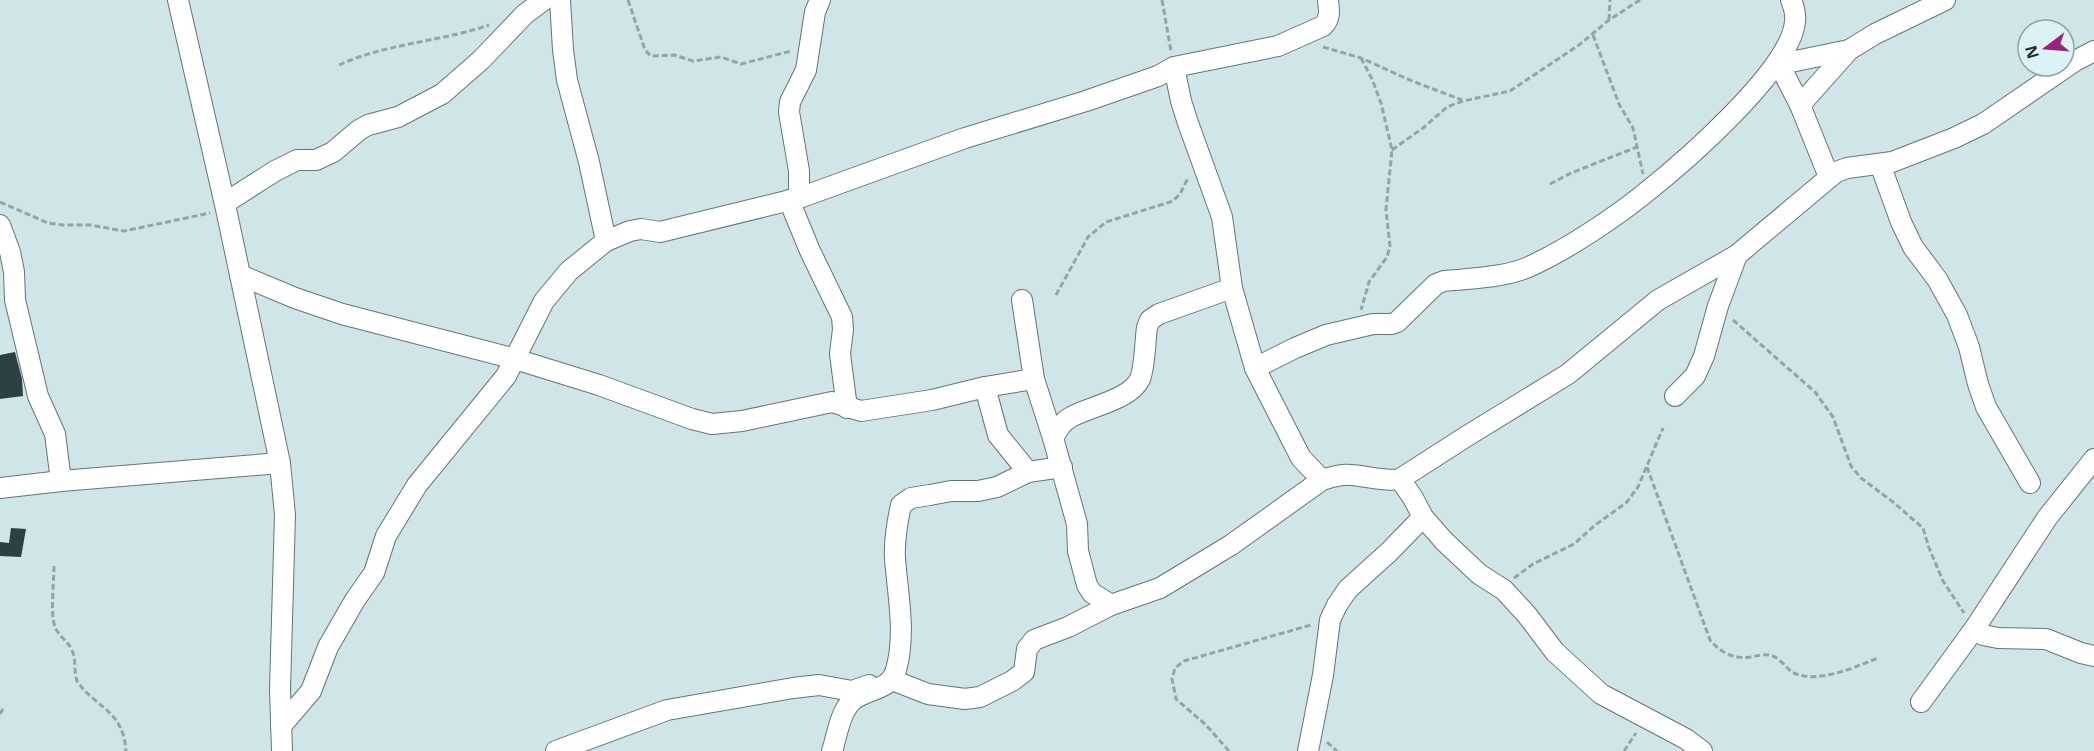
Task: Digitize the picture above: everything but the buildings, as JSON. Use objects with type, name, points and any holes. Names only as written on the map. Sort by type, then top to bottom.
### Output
[{"type":"street","points":[[178,0],[280,463],[285,515],[280,689],[282,751]]},
{"type":"street","points":[[225,206],[275,171],[297,160],[316,160],[333,152],[368,125],[398,117],[442,94],[481,60],[525,14],[544,0]]},
{"type":"street","points":[[560,0],[567,80],[589,162],[606,241]]},
{"type":"street","points":[[820,0],[815,12],[806,70],[790,102],[789,112],[799,171],[794,199],[810,251],[842,317],[840,354],[847,408]]},
{"type":"street","points":[[281,726],[311,691],[328,647],[374,573],[386,536],[417,485],[506,376],[544,301],[569,272],[606,241],[630,231],[641,229],[660,232],[794,199],[965,138],[1148,80],[1174,68],[1278,46],[1317,30],[1328,22],[1330,14],[1328,0]]},
{"type":"street","points":[[1255,368],[1326,335],[1397,321],[1436,284],[1444,281],[1507,274],[1536,264],[1644,194],[1733,116],[1779,63],[1795,24],[1795,12],[1791,0]]},
{"type":"street","points":[[1800,105],[1850,50],[1875,34],[1945,0]]},
{"type":"street","points":[[1779,63],[1850,50]]},
{"type":"street","points":[[556,751],[637,719],[678,707],[819,685],[852,691],[865,686],[887,683],[928,694],[965,699],[980,697],[1012,681],[1024,672],[1027,649],[1031,642],[1068,627],[1111,605],[1160,588],[1231,545],[1322,480],[1339,475],[1389,481],[1400,479],[1568,374],[1658,300],[1737,255],[1829,177],[1847,168],[1892,162],[1954,138],[1983,124],[2075,61],[2094,51]]},
{"type":"street","points":[[1779,63],[1800,105],[1829,177]]},
{"type":"street","points":[[1174,68],[1181,101],[1222,217],[1232,288],[1255,368],[1301,458],[1322,480]]},
{"type":"street","points":[[1880,164],[1901,222],[1913,247],[1937,279],[1957,315],[1969,347],[1986,407],[2030,483]]},
{"type":"street","points":[[0,225],[10,252],[15,300],[38,396],[55,434],[61,481]]},
{"type":"street","points":[[1675,396],[1695,376],[1704,356],[1718,306],[1737,255]]},
{"type":"street","points":[[240,275],[342,314],[515,359],[712,424],[742,421],[832,402],[861,411],[920,402],[985,387],[1034,379]]},
{"type":"street","points":[[1053,438],[1061,425],[1071,417],[1125,394],[1135,387],[1141,377],[1147,327],[1150,320],[1159,314],[1232,288]]},
{"type":"street","points":[[1022,300],[1034,379],[1062,467],[1077,524],[1078,551],[1087,585],[1092,593],[1111,605]]},
{"type":"street","points":[[985,387],[998,435],[1028,472]]},
{"type":"street","points":[[1922,702],[1975,628],[2048,518],[2094,459]]},
{"type":"street","points":[[0,488],[280,463]]},
{"type":"street","points":[[832,751],[845,710],[853,700],[887,683],[898,657],[901,609],[895,557],[896,529],[901,505],[911,498],[951,491],[978,491],[997,487],[1028,472],[1062,467]]},
{"type":"street","points":[[1400,479],[1423,517],[1444,541],[1472,567],[1501,588],[1527,615],[1556,652],[1601,694],[1702,751]]},
{"type":"street","points":[[1308,751],[1323,675],[1330,620],[1348,589],[1423,517]]},
{"type":"street","points":[[1975,628],[1983,635],[1998,638],[2046,639],[2094,656]]},
{"type":"path","points":[[628,0],[645,50],[651,56],[674,55],[693,61],[721,57],[741,64],[810,46]]},
{"type":"path","points":[[1162,0],[1174,68]]},
{"type":"path","points":[[1609,20],[1610,0]]},
{"type":"path","points":[[1392,150],[1423,128],[1438,113],[1463,101],[1510,91],[1640,0]]},
{"type":"path","points":[[339,65],[378,50],[493,24]]},
{"type":"path","points":[[1593,35],[1618,104],[1633,128],[1642,167],[1644,194]]},
{"type":"path","points":[[1322,46],[1360,58],[1463,101]]},
{"type":"path","points":[[1356,328],[1369,282],[1387,257],[1390,246],[1386,210],[1392,150],[1381,103],[1372,79],[1360,58]]},
{"type":"path","points":[[1550,184],[1571,173],[1637,147]]},
{"type":"path","points":[[1056,295],[1088,237],[1106,222],[1173,201],[1180,194],[1199,154]]},
{"type":"path","points":[[0,202],[48,223],[90,225],[124,231],[147,228],[225,206]]},
{"type":"path","points":[[1718,306],[1750,337],[1815,392],[1833,417],[1851,466],[1861,478],[1923,528],[1943,581],[1975,628]]},
{"type":"path","points":[[1501,588],[1533,564],[1574,544],[1595,525],[1626,503],[1638,487],[1663,428]]},
{"type":"path","points":[[1647,467],[1710,640],[1718,650],[1747,658],[1775,656],[1794,673],[1805,676],[1837,674],[1878,658]]},
{"type":"path","points":[[54,566],[56,629],[74,655],[74,674],[77,681],[112,713],[118,722],[126,751]]},
{"type":"path","points":[[1229,751],[1205,724],[1176,699],[1172,679],[1175,668],[1184,661],[1330,620]]},
{"type":"path","points":[[0,714],[3,709]]},
{"type":"path","points":[[1624,751],[1646,719]]}]
